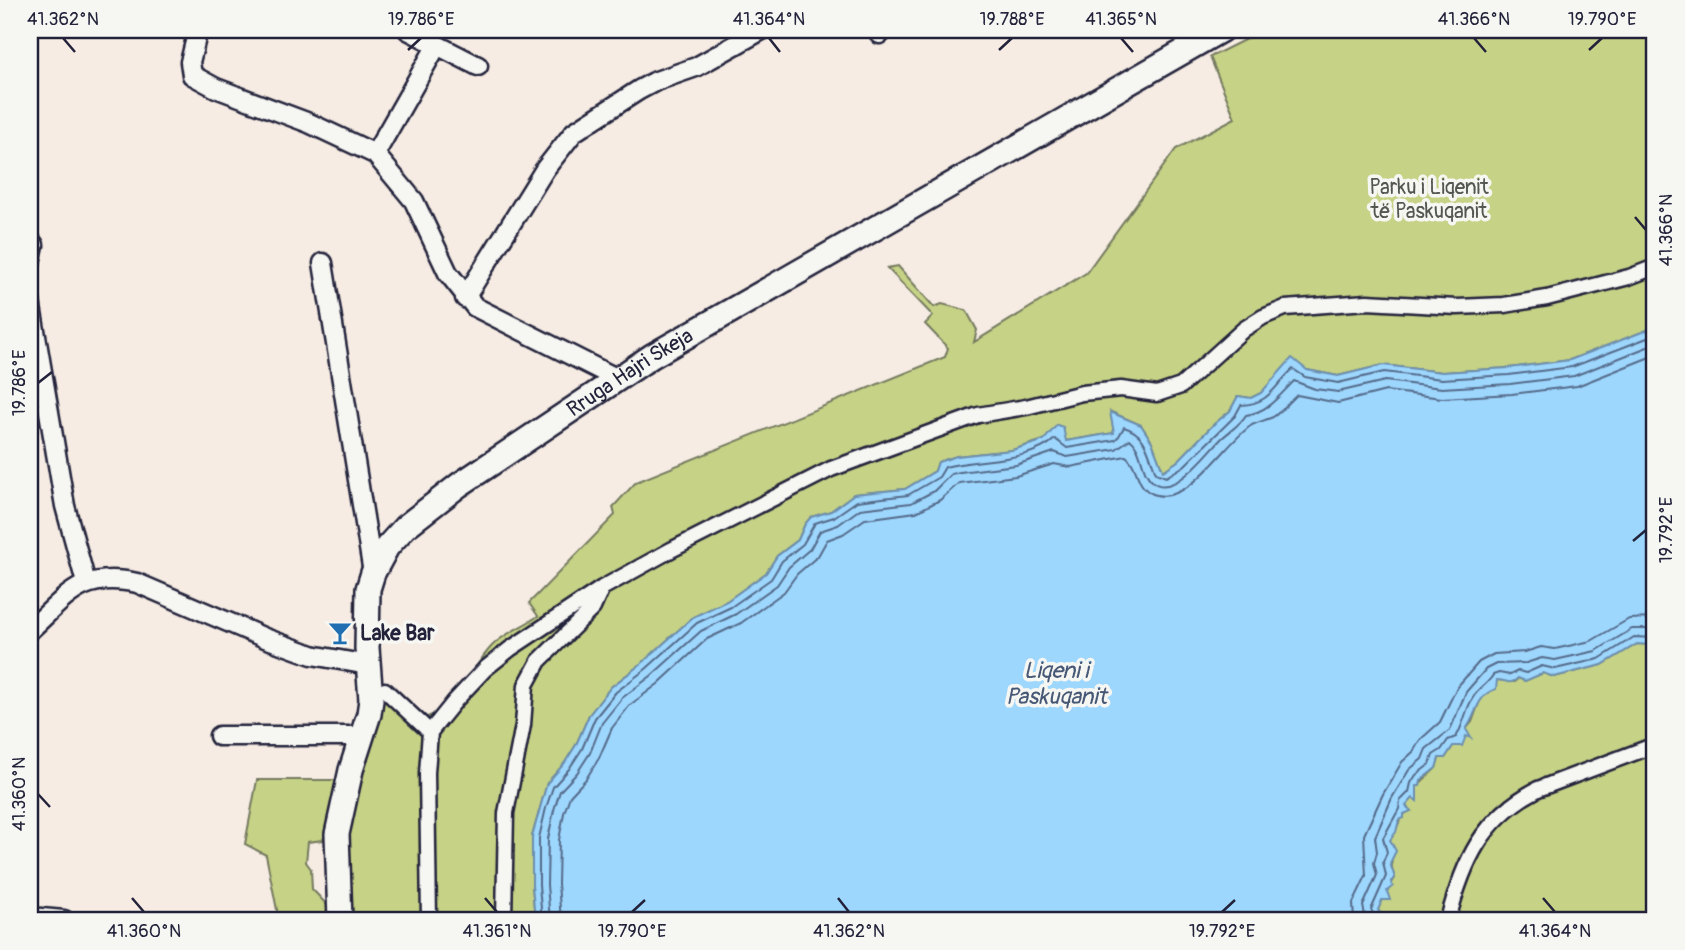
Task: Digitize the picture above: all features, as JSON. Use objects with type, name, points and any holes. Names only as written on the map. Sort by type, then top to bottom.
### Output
[{"type":"street","points":[[198,30],[190,62],[192,75],[216,88],[309,123],[375,153],[414,201],[448,274],[475,307],[616,378]]},
{"type":"street","points":[[408,30],[478,66]]},
{"type":"street","points":[[466,298],[545,169],[573,132],[639,90],[696,67],[762,30]]},
{"type":"street","name":"Rruga Hajri Skeja","points":[[340,920],[337,834],[351,770],[369,714],[374,680],[368,589],[387,547],[405,527],[429,507],[616,378],[964,175],[1221,30]]},
{"type":"street","points":[[375,153],[437,45]]},
{"type":"street","points":[[30,240],[34,245],[30,263]]},
{"type":"street","points":[[323,263],[373,573]]},
{"type":"street","points":[[429,920],[427,773],[430,732],[454,701],[485,669],[602,588],[660,555],[831,469],[958,421],[1082,393],[1121,389],[1157,394],[1169,392],[1181,386],[1244,329],[1285,308],[1367,302],[1457,307],[1504,305],[1560,295],[1629,277],[1655,267]]},
{"type":"street","points":[[30,301],[65,506],[86,583]]},
{"type":"street","points":[[30,630],[73,591],[86,583],[100,579],[119,579],[137,583],[277,643],[374,680],[430,732]]},
{"type":"street","points":[[504,920],[506,813],[523,725],[526,685],[539,661],[593,608],[602,588]]},
{"type":"street","points":[[219,736],[362,736]]},
{"type":"street","points":[[1448,920],[1469,855],[1498,817],[1520,798],[1655,745]]},
{"type":"street","points":[[1653,920],[1655,911]]},
{"type":"street","points":[[30,917],[64,920]]},
{"type":"green space","name":"Parku i Liqenit të Paskuqanit","points":[[1264,30],[1324,30],[1327,34],[1336,30],[1469,30],[1472,35],[1495,30],[1655,30],[1655,327],[1570,360],[1509,368],[1442,372],[1383,365],[1338,376],[1307,370],[1273,381],[1261,393],[1251,398],[1238,396],[1230,411],[1178,461],[1163,471],[1152,442],[1141,425],[1111,412],[1114,433],[1066,441],[1044,440],[1012,450],[957,456],[938,462],[935,471],[905,489],[854,494],[831,511],[811,517],[798,540],[777,556],[766,573],[727,601],[693,617],[611,687],[589,715],[576,745],[547,783],[532,837],[535,920],[348,920],[346,829],[366,746],[388,682],[425,718],[436,713],[454,696],[492,646],[538,616],[529,603],[615,515],[613,507],[636,482],[945,357],[948,348],[925,324],[933,316],[887,268],[898,266],[934,307],[942,304],[966,310],[977,330],[974,342],[1086,273],[1176,149],[1235,118],[1210,57]]},
{"type":"green space","points":[[1655,642],[1655,920],[1380,920],[1383,918],[1378,910],[1382,900],[1387,900],[1387,891],[1395,878],[1390,840],[1410,810],[1405,806],[1413,798],[1417,800],[1417,786],[1436,768],[1439,758],[1445,758],[1453,746],[1466,736],[1466,729],[1472,722],[1480,700],[1497,680],[1515,682],[1518,678],[1525,681],[1543,673],[1554,677],[1602,665],[1637,644],[1653,645]]},
{"type":"green space","points":[[257,780],[341,780],[323,840],[308,842],[306,862],[311,869],[312,889],[329,907],[330,920],[279,920],[266,855],[245,844]]},
{"type":"water","name":"Liqeni i Paskuqanit","points":[[1655,327],[1655,642],[1653,645],[1637,644],[1602,665],[1554,677],[1543,673],[1525,681],[1518,678],[1511,682],[1497,680],[1496,689],[1484,696],[1466,729],[1471,738],[1466,736],[1462,746],[1453,746],[1445,758],[1439,758],[1436,768],[1417,786],[1417,801],[1413,798],[1406,806],[1411,811],[1399,820],[1396,832],[1390,840],[1396,851],[1390,863],[1395,878],[1391,882],[1393,886],[1387,891],[1390,900],[1382,900],[1378,910],[1384,918],[535,920],[532,837],[547,783],[576,745],[589,715],[611,687],[693,617],[727,601],[766,573],[777,556],[798,540],[811,517],[831,511],[854,494],[905,489],[935,471],[938,462],[957,456],[1012,450],[1036,443],[1044,440],[1057,425],[1063,427],[1066,441],[1114,433],[1110,412],[1141,425],[1152,442],[1163,471],[1178,461],[1230,411],[1238,396],[1251,398],[1261,393],[1292,358],[1307,370],[1338,376],[1383,365],[1442,372],[1509,368],[1570,360]]},
{"type":"place","name":"Lake Bar","points":[[340,633]]}]
